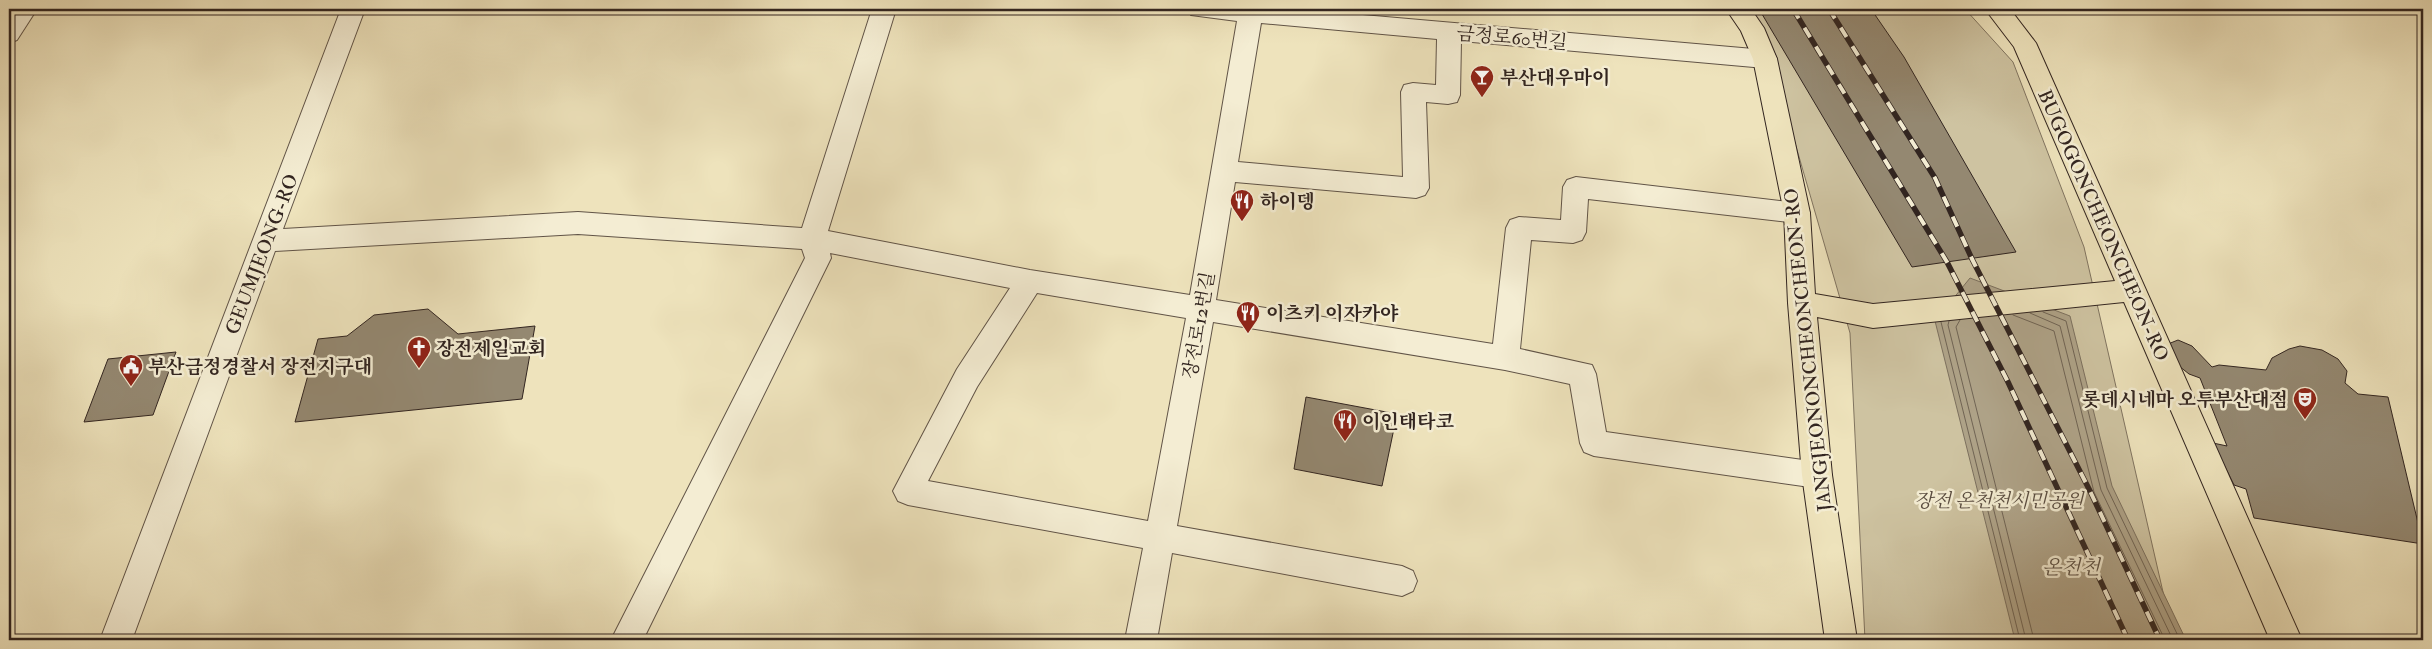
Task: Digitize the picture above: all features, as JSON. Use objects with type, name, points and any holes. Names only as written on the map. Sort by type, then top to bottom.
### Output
[{"type":"main road","name":"JANGJEONONCHEONCHEON-RO","points":[[1738,9],[1752,28],[1765,59],[1797,213],[1802,303],[1817,475],[1841,640]]},
{"type":"main road","name":"BUGOGONCHEONCHEON-RO","points":[[1997,9],[2024,43],[2286,640]]},
{"type":"main road","points":[[1802,303],[1873,316],[2133,290]]},
{"type":"street","points":[[9,34],[25,9]]},
{"type":"street","name":"GEUMJEONG-RO","points":[[116,640],[353,9]]},
{"type":"street","points":[[627,640],[818,258],[812,239],[884,9]]},
{"type":"street","name":"금정로60번길","points":[[1199,9],[1250,11],[1449,32],[1765,59]]},
{"type":"street","name":"장전로12번길","points":[[1141,640],[1201,310],[1250,11]]},
{"type":"street","points":[[1223,171],[1416,188],[1413,92],[1448,95],[1449,32]]},
{"type":"street","points":[[1505,358],[1519,228],[1572,232],[1576,187],[1797,213]]},
{"type":"street","points":[[266,241],[578,223],[812,239],[1030,281],[1505,358],[1582,374],[1594,443],[1817,475]]},
{"type":"street","points":[[1030,281],[967,378],[908,491],[1160,539],[1402,581]]},
{"type":"green space","name":"장전 온천천시민공원","points":[[1743,9],[1965,9],[2013,62],[2084,247],[2174,640],[1865,640],[1850,333],[1780,91]]},
{"type":"water","name":"온천천","points":[[1970,278],[2070,316],[2112,486],[2186,640],[2015,640],[1935,321]]},
{"type":"building","points":[[1759,9],[1871,9],[1904,57],[2016,252],[1912,267]]},
{"type":"building","name":"장전제일교회","points":[[428,309],[458,334],[535,326],[522,399],[295,422],[318,339],[347,336],[374,315]]},
{"type":"building","name":"롯데시네마 오투부산대점","points":[[2178,340],[2192,346],[2212,367],[2219,365],[2266,370],[2272,358],[2289,349],[2300,346],[2322,350],[2338,359],[2347,371],[2345,383],[2358,394],[2388,397],[2423,544],[2254,518],[2246,489],[2234,485],[2213,443],[2227,446],[2200,378],[2189,374],[2179,366],[2168,344]]},
{"type":"building","name":"부산금정경찰서 장전지구대","points":[[176,352],[153,415],[84,422],[108,359]]},
{"type":"building","name":"이인태타코","points":[[1306,397],[1397,414],[1382,486],[1294,469]]},
{"type":"building","points":[[63,638],[62,640],[9,640],[9,639]]},
{"type":"railway","points":[[1793,9],[1947,262],[2008,382],[2128,640]]},
{"type":"railway","points":[[1829,9],[1935,178],[1972,259],[2090,491],[2160,640]]},
{"type":"place","name":"부산대우마이","points":[[1482,98]]},
{"type":"place","name":"하이뎅","points":[[1242,222]]},
{"type":"place","name":"이츠키 이자카야","points":[[1248,334]]},
{"type":"place","name":"장전제일교회","points":[[419,369]]},
{"type":"place","name":"부산금정경찰서 장전지구대","points":[[131,387]]},
{"type":"place","name":"롯데시네마 오투부산대점","points":[[2305,420]]},
{"type":"place","name":"이인태타코","points":[[1345,442]]}]
